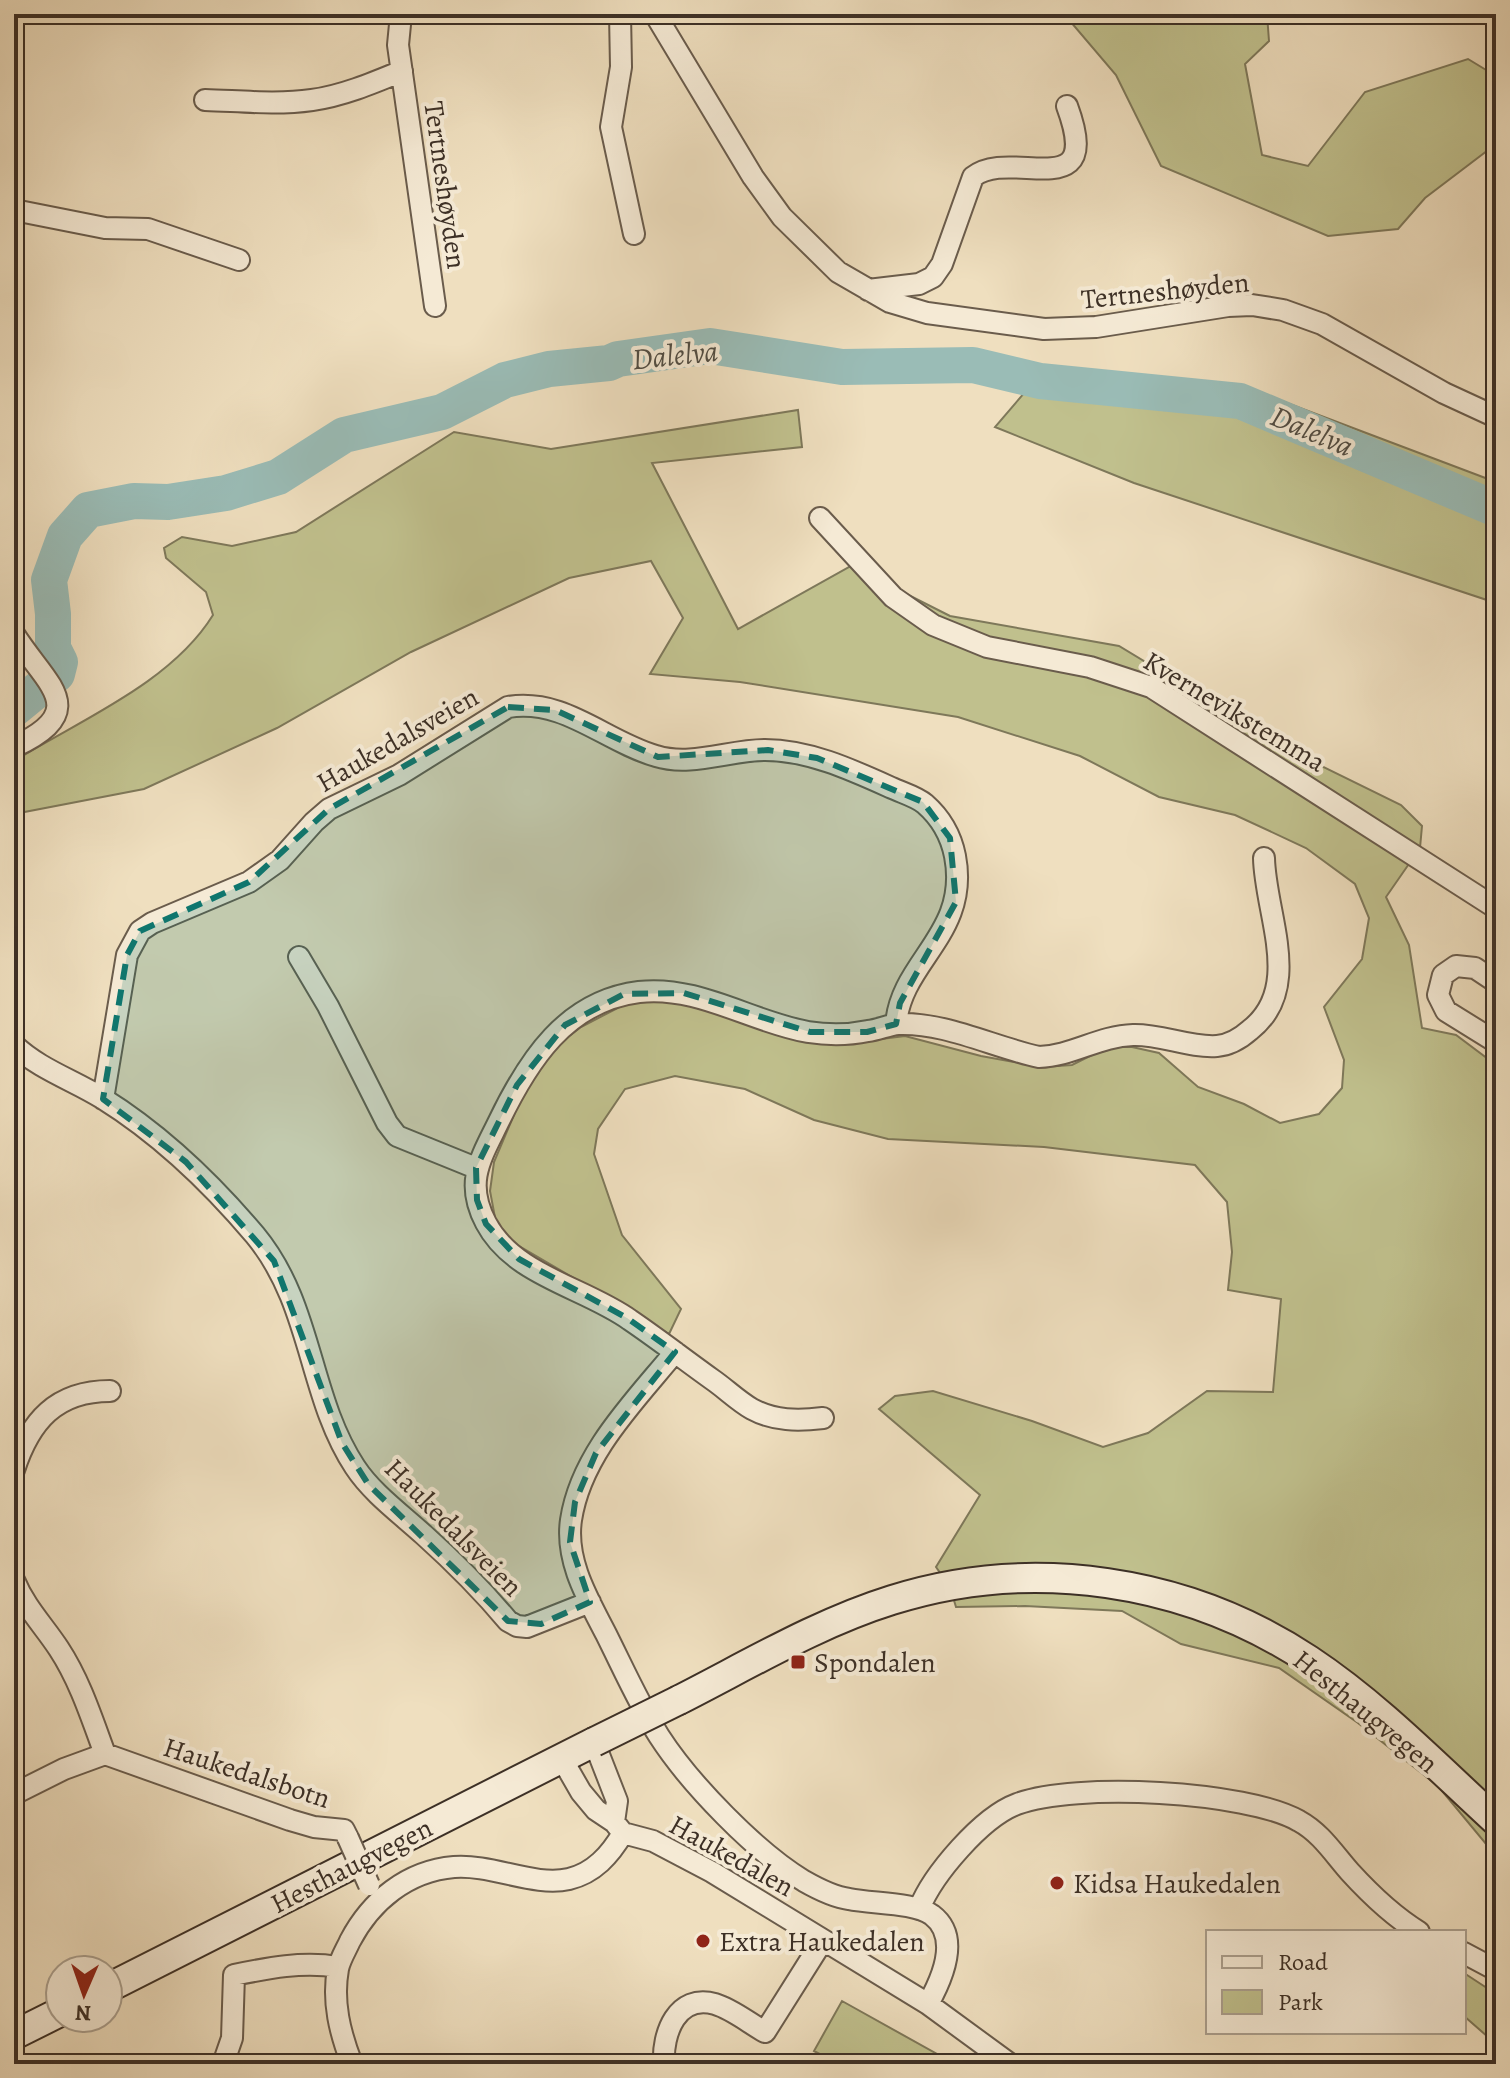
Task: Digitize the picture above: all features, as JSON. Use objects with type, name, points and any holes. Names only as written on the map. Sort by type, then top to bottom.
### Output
[{"type":"main road","name":"Hesthaugvegen","points":[[124,1980],[836,1622],[892,1600],[962,1584],[1028,1577],[1061,1578],[1127,1586],[1225,1615],[1309,1660],[1384,1719],[1496,1821]]},
{"type":"main road","points":[[14,2035],[44,2020]]},
{"type":"street","name":"Tertneshøyden","points":[[401,14],[398,45],[435,306]]},
{"type":"street","points":[[620,14],[621,67],[611,127],[634,234]]},
{"type":"street","name":"Tertneshøyden","points":[[655,14],[708,104],[771,202],[795,232],[838,272],[890,302],[927,313],[1044,329],[1096,327],[1228,306],[1252,305],[1283,310],[1322,324],[1444,393],[1496,417]]},
{"type":"street","name":"Tertneshøyden","points":[[205,100],[314,100],[402,71]]},
{"type":"street","points":[[868,290],[919,284],[933,277],[942,264],[973,177],[981,171],[1044,170],[1068,162],[1076,154],[1077,143],[1067,106]]},
{"type":"street","points":[[14,210],[105,228],[148,229],[239,260]]},
{"type":"street","name":"Kvernevikstemma","points":[[820,518],[893,597],[933,625],[987,647],[1090,667],[1151,687],[1496,908]]},
{"type":"street","points":[[14,634],[22,665],[54,689],[58,705],[56,717],[41,734],[14,747]]},
{"type":"street","name":"Haukedalsveien","points":[[103,1099],[127,955],[140,931],[257,878],[280,860],[329,809],[399,775],[508,707],[529,704],[555,710],[658,757],[698,759],[768,750],[817,758],[923,802],[940,820],[950,838],[958,872],[956,902],[900,1003],[896,1024]]},
{"type":"street","points":[[823,1418],[786,1420],[752,1408],[627,1318],[538,1271],[504,1248],[486,1224],[477,1200],[474,1178],[517,1085],[535,1055],[565,1025],[602,1002],[642,992],[684,993],[784,1027],[831,1034],[867,1032],[896,1024],[950,1032],[1039,1057],[1053,1057],[1094,1041],[1135,1034],[1220,1046],[1238,1039],[1267,1013],[1279,979],[1274,925],[1264,883],[1264,858]]},
{"type":"street","points":[[299,957],[328,1006],[380,1110],[397,1136],[476,1168]]},
{"type":"street","points":[[1496,982],[1475,968],[1456,966],[1443,975],[1438,995],[1446,1011],[1496,1042]]},
{"type":"street","name":"Haukedalsveien","points":[[14,1045],[44,1067],[103,1099],[186,1162],[222,1198],[274,1261],[297,1309],[342,1443],[354,1467],[368,1484],[461,1568],[508,1621],[517,1626],[541,1624],[590,1602]]},
{"type":"street","points":[[675,1352],[596,1453],[575,1502],[570,1542],[573,1562],[590,1602],[659,1735],[699,1786],[746,1834],[784,1867],[824,1891],[846,1899],[919,1909],[932,1915],[940,1924],[947,1944],[945,1968],[928,2004]]},
{"type":"street","points":[[14,1470],[23,1442],[34,1425],[64,1400],[89,1390],[110,1391]]},
{"type":"street","points":[[14,1580],[22,1598],[72,1672],[105,1754],[64,1769],[14,1794]]},
{"type":"street","points":[[352,2064],[336,2013],[338,1967],[372,1893],[452,1867],[489,1868],[553,1881],[573,1878],[596,1866],[615,1846],[618,1828],[617,1801],[594,1742]]},
{"type":"street","name":"Haukedalsbotn","points":[[105,1754],[302,1824],[344,1830],[372,1893]]},
{"type":"street","name":"Haukedalen","points":[[562,1759],[581,1792],[596,1810],[618,1828],[678,1853],[823,1940],[928,2004],[1010,2064]]},
{"type":"street","points":[[919,1909],[925,1894],[945,1865],[997,1815],[1015,1804],[1085,1792],[1144,1792],[1282,1812],[1314,1829],[1374,1897],[1416,1930]]},
{"type":"street","points":[[664,2064],[668,2029],[679,2011],[690,2005],[708,2002],[720,2005],[765,2032],[823,1940]]},
{"type":"street","points":[[1466,1954],[1496,1970]]},
{"type":"street","points":[[223,2064],[232,2038],[234,1975],[274,1967],[321,1964],[338,1967]]},
{"type":"highlighted area","points":[[508,707],[555,710],[658,757],[768,750],[817,758],[923,802],[950,838],[956,902],[900,1003],[896,1024],[867,1032],[810,1032],[684,993],[624,994],[565,1025],[517,1085],[476,1168],[477,1200],[486,1224],[519,1259],[627,1318],[675,1352],[596,1453],[575,1502],[570,1542],[590,1602],[541,1624],[508,1621],[368,1484],[342,1443],[274,1261],[186,1162],[103,1099],[127,955],[140,931],[249,882],[329,809]]},
{"type":"green space","points":[[1064,14],[1267,14],[1269,41],[1245,64],[1262,155],[1308,166],[1365,92],[1468,59],[1496,76],[1496,144],[1425,198],[1398,229],[1328,236],[1161,166],[1116,75]]},
{"type":"green space","points":[[1043,371],[1156,378],[1279,400],[1496,482],[1496,603],[1134,483],[995,427]]},
{"type":"green space","points":[[798,410],[802,447],[652,463],[738,629],[851,566],[950,616],[1119,646],[1299,755],[1401,805],[1422,826],[1420,848],[1386,897],[1409,945],[1422,1028],[1456,1035],[1496,1065],[1496,1856],[1438,1786],[1358,1723],[1279,1668],[1181,1644],[1122,1611],[1025,1606],[956,1607],[950,1587],[936,1567],[980,1495],[879,1409],[895,1396],[933,1391],[1032,1421],[1103,1447],[1148,1433],[1207,1391],[1273,1392],[1281,1299],[1228,1290],[1232,1252],[1227,1202],[1195,1165],[1044,1147],[888,1139],[814,1120],[745,1089],[675,1076],[625,1089],[598,1129],[594,1154],[622,1235],[681,1309],[669,1334],[514,1243],[496,1223],[490,1191],[494,1162],[524,1091],[551,1050],[581,1027],[635,999],[692,1003],[778,1035],[833,1045],[905,1036],[981,1056],[1042,1067],[1072,1065],[1108,1047],[1132,1047],[1159,1053],[1198,1087],[1244,1104],[1280,1123],[1319,1114],[1342,1088],[1344,1060],[1324,1007],[1362,959],[1369,918],[1355,884],[1306,848],[1235,815],[1159,797],[1080,756],[958,717],[740,682],[650,674],[683,618],[651,561],[569,578],[411,652],[277,728],[144,789],[14,814],[14,761],[149,680],[195,639],[213,615],[206,592],[166,558],[164,548],[182,537],[232,546],[296,532],[454,432],[551,449]]},
{"type":"green space","points":[[1466,1974],[1496,1994],[1496,2044],[1466,2018]]},
{"type":"green space","points":[[842,2001],[955,2064],[838,2064],[814,2051]]},
{"type":"waterway","name":"Dalelva","points":[[14,709],[57,674],[60,662],[53,648],[49,580],[65,536],[88,510],[134,501],[168,502],[226,493],[278,477],[344,435],[442,412],[505,380],[549,369],[609,363],[618,359],[710,346],[842,367],[973,365],[1040,381],[1240,401],[1496,509]]},
{"type":"place","name":"Spondalen","points":[[798,1662]]},
{"type":"place","name":"Kidsa Haukedalen","points":[[1057,1883]]},
{"type":"place","name":"Extra Haukedalen","points":[[703,1941]]}]
